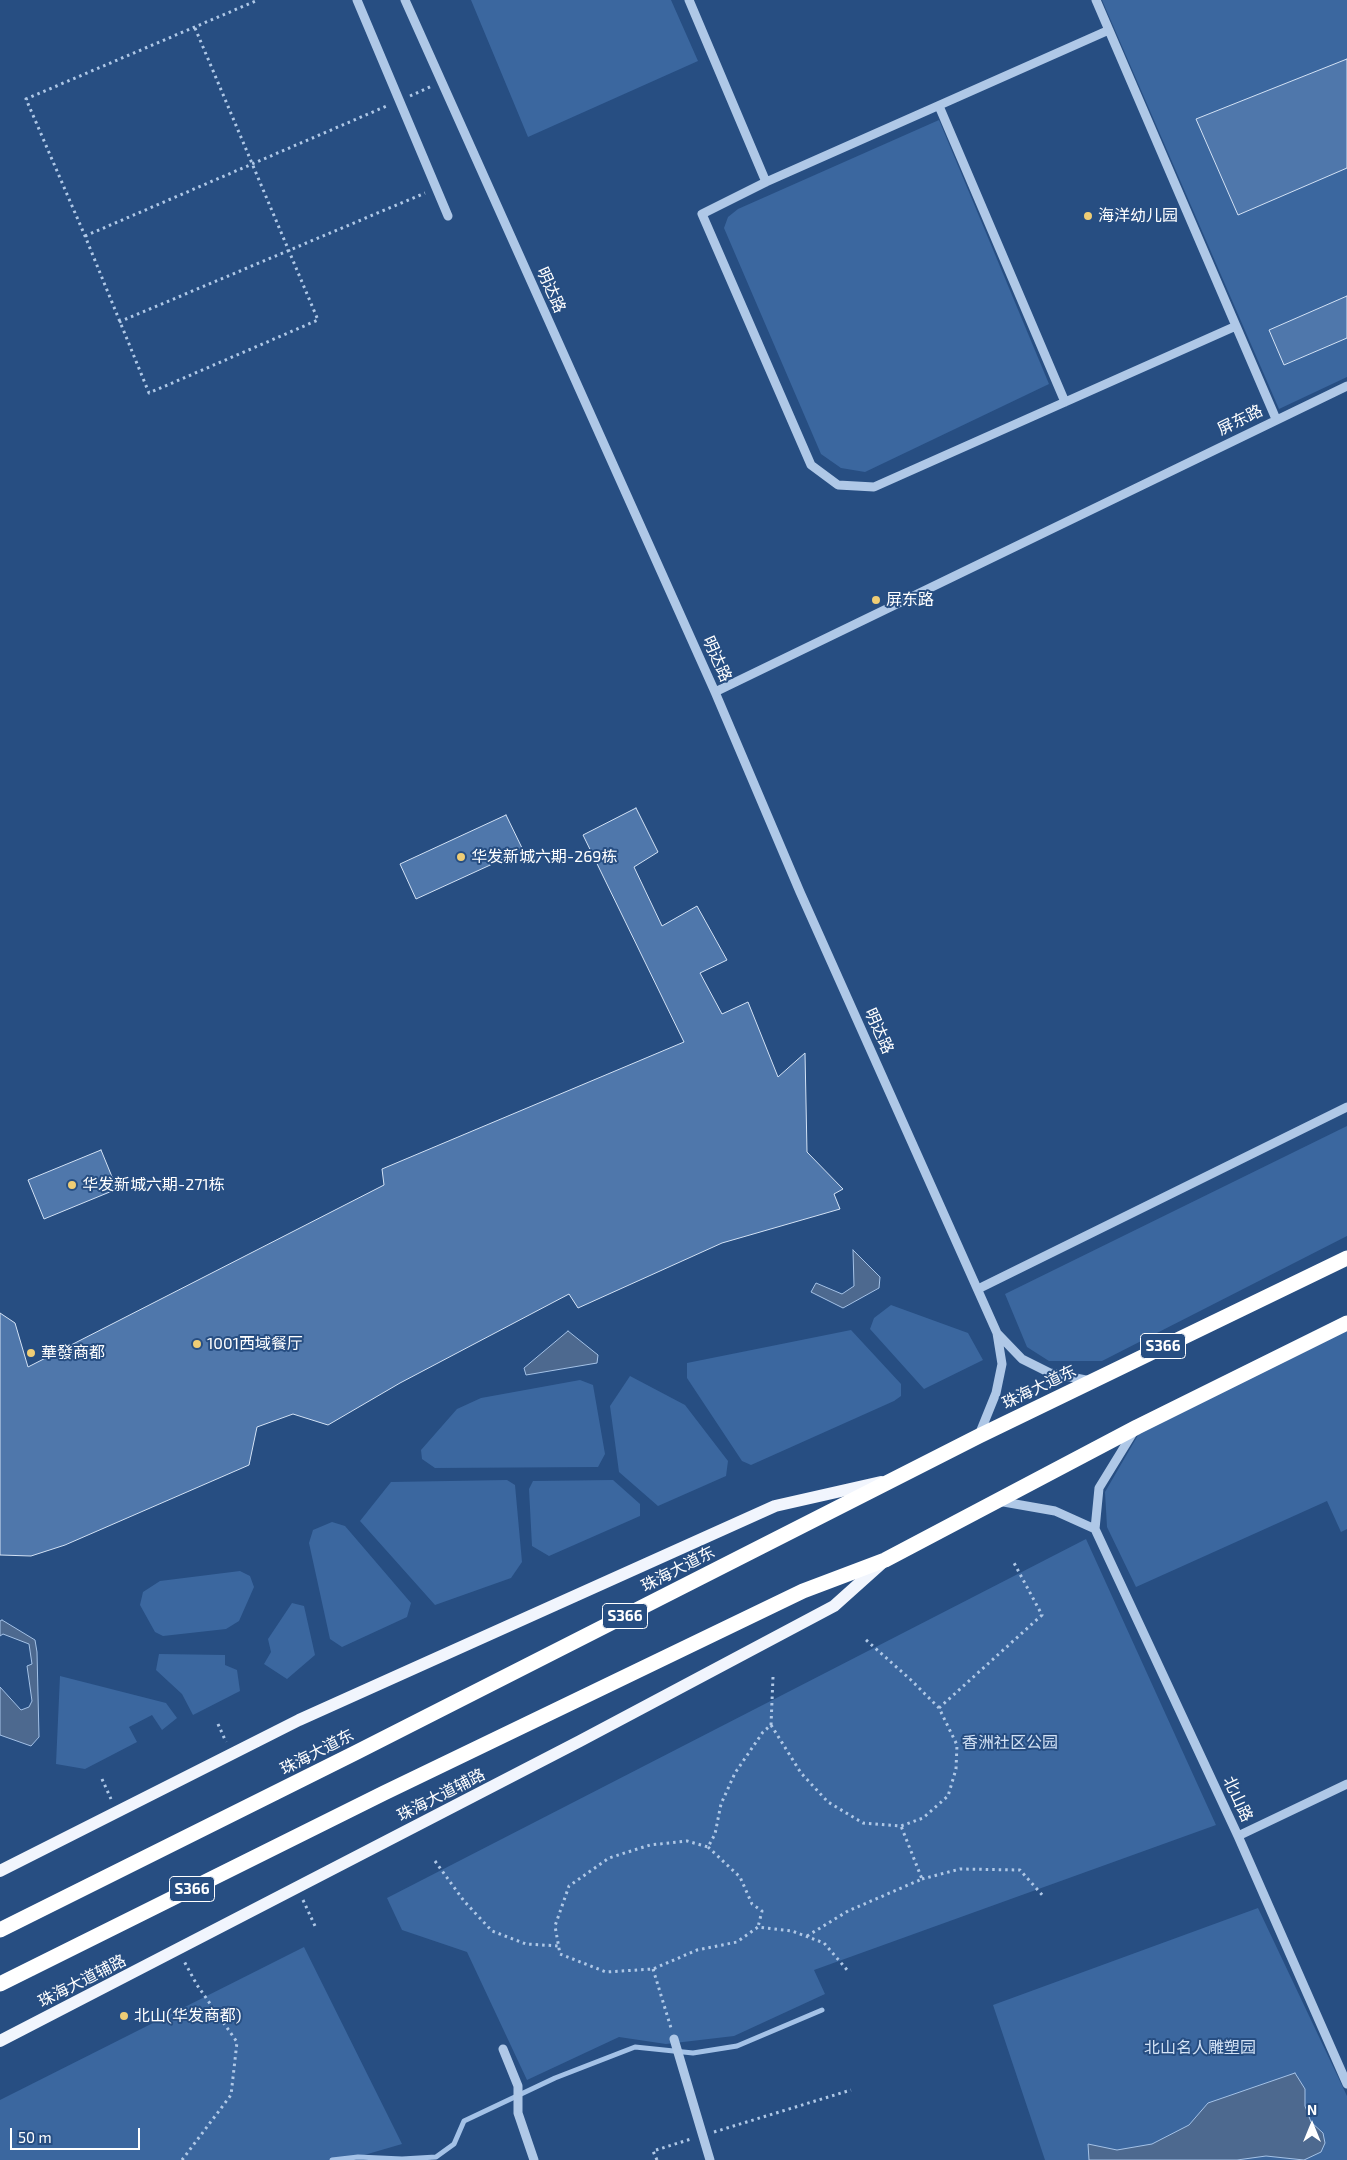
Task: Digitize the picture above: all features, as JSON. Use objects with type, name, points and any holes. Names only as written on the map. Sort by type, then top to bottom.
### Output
[{"type":"highway","name":"珠海大道东","points":[[0,1930],[366,1748],[979,1436],[1347,1258]]},
{"type":"highway","name":"S366","points":[[0,1984],[384,1793],[794,1595],[886,1560],[1136,1427],[1347,1324]]},
{"type":"main road","points":[[0,1870],[299,1720],[775,1506],[893,1479]]},
{"type":"main road","name":"珠海大道辅路","points":[[0,2041],[297,1888],[834,1606],[886,1560]]},
{"type":"street","points":[[357,0],[448,216]]},
{"type":"street","name":"明达路","points":[[405,0],[715,692],[800,892],[997,1333],[1002,1364],[996,1393],[979,1436]]},
{"type":"street","points":[[689,0],[766,182]]},
{"type":"street","points":[[1096,0],[1276,419]]},
{"type":"street","points":[[1110,30],[766,182],[702,214],[811,465],[838,485],[874,486],[1236,326]]},
{"type":"street","points":[[940,106],[1065,402]]},
{"type":"street","name":"屏东路","points":[[715,692],[1347,386]]},
{"type":"street","points":[[978,1289],[1347,1107]]},
{"type":"street","name":"明达路","points":[[997,1333],[1022,1358],[1050,1373],[1091,1381]]},
{"type":"street","points":[[996,1500],[1055,1510],[1095,1529],[1099,1488],[1136,1427]]},
{"type":"street","name":"北山路","points":[[1095,1529],[1238,1836],[1347,2084]]},
{"type":"street","points":[[1238,1836],[1347,1784]]},
{"type":"street","points":[[675,2042],[710,2160]]},
{"type":"street","points":[[502,2049],[518,2088],[518,2113],[534,2160]]},
{"type":"path","points":[[195,28],[318,320],[149,393],[85,236],[26,99],[258,0]]},
{"type":"path","points":[[85,236],[442,82]]},
{"type":"path","points":[[119,322],[436,188]]},
{"type":"path","points":[[939,1708],[1042,1615],[1013,1561]]},
{"type":"path","points":[[773,1677],[771,1725],[801,1773],[828,1802],[863,1823],[900,1826],[923,1818],[948,1796],[956,1769],[958,1745],[939,1708],[911,1680],[865,1640]]},
{"type":"path","points":[[708,1847],[715,1834],[721,1804],[735,1773],[763,1732],[771,1725]]},
{"type":"path","points":[[102,1779],[116,1812]]},
{"type":"path","points":[[900,1826],[922,1878]]},
{"type":"path","points":[[687,1841],[708,1847],[740,1877],[752,1904],[762,1911],[758,1927],[737,1942],[697,1950],[653,1969],[606,1972],[560,1954],[555,1926],[569,1886],[609,1858],[650,1845],[687,1841]]},
{"type":"path","points":[[435,1861],[464,1901],[492,1931],[526,1944],[559,1946]]},
{"type":"path","points":[[806,1936],[848,1911],[922,1878],[960,1869],[1020,1870],[1044,1897]]},
{"type":"path","points":[[297,1888],[315,1926]]},
{"type":"path","points":[[758,1927],[792,1931],[824,1944],[848,1971]]},
{"type":"path","points":[[178,1950],[197,1985],[237,2042],[231,2095],[182,2160]]},
{"type":"path","points":[[653,1969],[675,2042]]},
{"type":"path","points":[[657,2160],[654,2150],[851,2090]]},
{"type":"green space","points":[[471,0],[671,0],[698,61],[528,137]]},
{"type":"green space","points":[[1102,0],[1347,0],[1347,377],[1279,409]]},
{"type":"green space","points":[[939,120],[1049,384],[865,472],[841,468],[821,454],[724,228],[728,217],[738,209]]},
{"type":"green space","points":[[1347,1126],[1347,1236],[1102,1361],[1049,1361],[1027,1347],[1005,1294]]},
{"type":"green space","points":[[891,1305],[968,1333],[983,1360],[924,1389],[870,1329],[874,1318]]},
{"type":"green space","points":[[1347,1329],[1347,1529],[1341,1532],[1327,1501],[1136,1587],[1107,1527],[1105,1492],[1141,1430]]},
{"type":"green space","points":[[851,1330],[901,1384],[901,1396],[894,1401],[751,1465],[742,1461],[687,1378],[687,1363]]},
{"type":"green space","points":[[630,1376],[685,1405],[728,1461],[726,1476],[658,1506],[619,1472],[610,1406]]},
{"type":"green space","points":[[580,1380],[593,1385],[605,1454],[598,1467],[435,1468],[422,1459],[421,1450],[457,1409],[481,1398]]},
{"type":"green space","points":[[507,1480],[515,1485],[522,1562],[511,1578],[435,1605],[360,1521],[391,1482]]},
{"type":"green space","points":[[613,1480],[640,1504],[640,1516],[549,1556],[532,1546],[529,1489],[533,1481]]},
{"type":"green space","points":[[332,1522],[345,1526],[411,1603],[407,1617],[342,1647],[330,1639],[309,1543],[313,1530]]},
{"type":"green space","name":"香洲社区公园","points":[[1086,1539],[1216,1825],[814,1970],[825,1994],[734,2036],[666,2044],[619,2037],[527,2080],[467,1952],[402,1930],[387,1898]]},
{"type":"green space","points":[[240,1571],[250,1576],[254,1587],[239,1621],[226,1629],[163,1636],[155,1632],[140,1605],[143,1592],[160,1581]]},
{"type":"green space","points":[[292,1603],[304,1606],[315,1655],[287,1679],[264,1664],[271,1652],[268,1639]]},
{"type":"green space","points":[[159,1654],[225,1655],[225,1665],[237,1670],[240,1691],[193,1715],[182,1694],[156,1670]]},
{"type":"green space","points":[[60,1676],[166,1703],[177,1718],[162,1730],[152,1715],[129,1727],[137,1742],[85,1769],[56,1764]]},
{"type":"green space","name":"北山名人雕塑园","points":[[1258,1908],[1347,2096],[1347,2160],[1045,2160],[993,2005]]},
{"type":"green space","points":[[304,1947],[402,2144],[347,2160],[0,2160],[0,2100]]},
{"type":"shaded area","points":[[853,1250],[880,1277],[879,1288],[843,1308],[811,1292],[816,1283],[842,1294],[854,1286]]},
{"type":"shaded area","points":[[568,1331],[598,1355],[597,1363],[526,1375],[524,1368]]},
{"type":"shaded area","points":[[2,1620],[35,1640],[37,1652],[39,1737],[31,1746],[0,1735],[0,1687],[21,1710],[29,1707],[32,1701],[27,1666],[32,1664],[29,1644],[3,1634],[0,1636],[0,1621]]},
{"type":"shaded area","points":[[1295,2073],[1305,2089],[1305,2106],[1311,2122],[1323,2133],[1325,2143],[1321,2152],[1304,2160],[1266,2156],[1237,2160],[1089,2160],[1088,2144],[1117,2150],[1152,2144],[1189,2125],[1208,2103]]},
{"type":"building","points":[[1347,59],[1347,168],[1238,215],[1196,119]]},
{"type":"building","points":[[1347,296],[1347,338],[1284,365],[1269,330]]},
{"type":"building","points":[[636,808],[658,852],[634,867],[662,926],[697,906],[727,960],[700,973],[722,1014],[748,1002],[778,1077],[805,1053],[807,1152],[843,1189],[834,1194],[840,1209],[722,1243],[578,1308],[569,1294],[400,1383],[328,1425],[293,1414],[257,1427],[249,1465],[65,1545],[31,1556],[0,1555],[0,1313],[15,1323],[28,1367],[384,1185],[382,1169],[684,1042],[583,835]]},
{"type":"building","name":"华发新城六期-269栋","points":[[506,815],[523,850],[416,899],[400,864]]},
{"type":"building","name":"华发新城六期-271栋","points":[[101,1150],[117,1189],[44,1219],[28,1180]]},
{"type":"waterway","points":[[332,2160],[358,2157],[402,2159],[436,2157],[454,2144],[464,2121],[555,2078],[635,2047],[693,2053],[737,2046],[822,2010]]},
{"type":"place","name":"海洋幼儿园","points":[[1088,216]]},
{"type":"place","name":"屏东路","points":[[876,600]]},
{"type":"place","name":"华发新城六期-269栋","points":[[461,857]]},
{"type":"place","name":"华发新城六期-271栋","points":[[72,1185]]},
{"type":"place","name":"1001西域餐厅","points":[[197,1344]]},
{"type":"place","name":"華發商都","points":[[31,1353]]},
{"type":"place","name":"北山(华发商都)","points":[[124,2016]]}]
